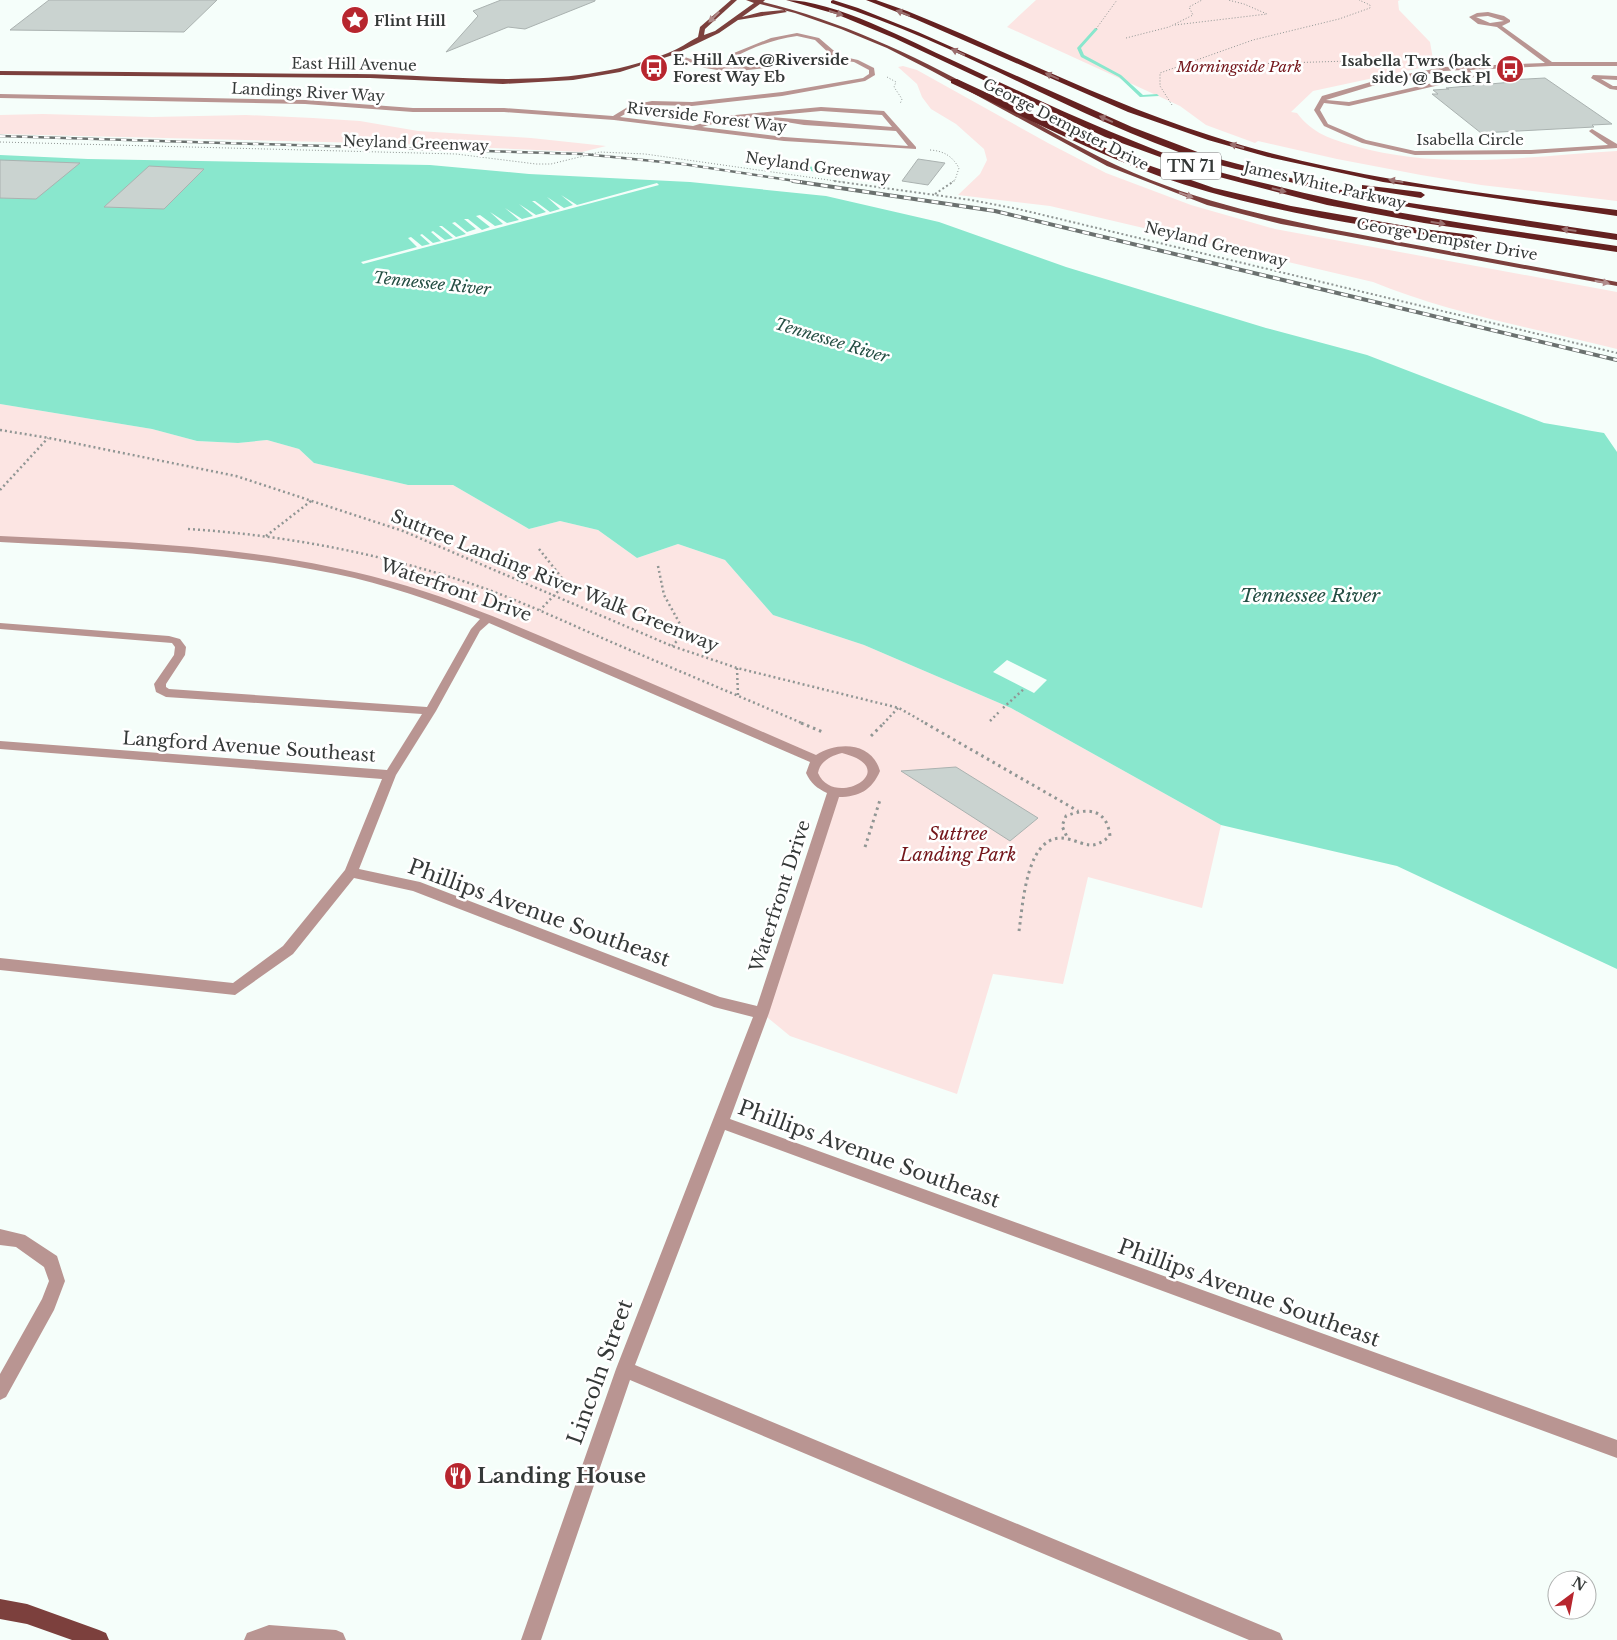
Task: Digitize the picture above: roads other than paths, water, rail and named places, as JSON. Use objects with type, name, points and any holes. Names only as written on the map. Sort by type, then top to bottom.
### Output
[{"type":"highway","name":"James White Parkway","points":[[789,0],[838,13],[896,37],[1108,136],[1207,172],[1327,202],[1424,220],[1617,249]]},
{"type":"highway","name":"James White Parkway","points":[[824,0],[856,9],[916,33],[1129,129],[1205,158],[1321,188],[1410,206],[1617,237]]},
{"type":"highway","points":[[869,0],[938,27],[1155,120],[1239,147],[1322,168],[1472,194],[1617,214]]},
{"type":"highway","points":[[954,82],[1122,158],[1211,190],[1291,209],[1423,232],[1481,239]]},
{"type":"highway","points":[[1129,129],[1272,169],[1340,182]]},
{"type":"highway","points":[[1359,186],[1451,198],[1617,214]]},
{"type":"highway","points":[[1501,241],[1617,254]]},
{"type":"main road","name":"East Hill Avenue","points":[[700,38],[702,28],[734,0]]},
{"type":"main road","name":"George Dempster Drive","points":[[749,0],[761,1],[800,12],[870,38],[1109,165],[1210,203],[1281,222],[1617,284]]},
{"type":"main road","name":"East Hill Avenue","points":[[0,72],[325,75],[519,82],[573,78],[610,73],[671,54],[700,38],[717,32],[761,1]]},
{"type":"main road","points":[[732,21],[761,14],[800,12]]},
{"type":"main road","points":[[0,1609],[27,1614],[99,1640]]},
{"type":"street","points":[[1498,25],[1508,21],[1502,17],[1488,14],[1472,17],[1480,23],[1498,25],[1551,64]]},
{"type":"street","points":[[738,70],[731,62],[731,56],[761,41],[771,39],[799,36],[814,38],[838,58]]},
{"type":"street","points":[[671,54],[718,70],[738,70],[838,58]]},
{"type":"street","name":"Riverside Forest Way","points":[[614,118],[633,106],[652,103],[692,104],[782,94],[865,79],[872,75],[872,69],[862,61],[838,58]]},
{"type":"street","points":[[1465,68],[1472,76],[1349,104],[1322,102],[1324,97],[1381,81],[1444,69],[1465,68],[1551,64],[1617,64]]},
{"type":"street","points":[[1617,78],[1592,77],[1612,88],[1617,88]]},
{"type":"street","name":"Landings River Way","points":[[0,96],[305,102],[413,110],[504,110],[614,118]]},
{"type":"street","name":"Isabella Circle","points":[[1322,102],[1317,110],[1326,125],[1364,142],[1414,153],[1531,152],[1616,146]]},
{"type":"street","points":[[694,128],[713,120],[821,109],[884,113],[898,129]]},
{"type":"street","points":[[746,116],[804,123],[898,129]]},
{"type":"street","name":"Riverside Forest Way","points":[[614,118],[836,144],[914,148],[898,129]]},
{"type":"street","points":[[1592,130],[1616,146]]},
{"type":"street","name":"Waterfront Drive","points":[[0,540],[185,549],[252,556],[338,571],[381,582],[429,596],[488,618],[816,760]]},
{"type":"street","points":[[390,776],[430,711],[476,629],[488,618]]},
{"type":"street","points":[[0,626],[176,641],[181,647],[179,656],[160,684],[160,689],[166,692],[430,711]]},
{"type":"street","name":"Langford Avenue Southeast","points":[[0,745],[390,776],[350,872]]},
{"type":"street","points":[[842,749],[861,753],[872,764],[873,778],[862,789],[853,792],[834,792],[817,782],[813,775],[813,767],[816,760],[823,754],[842,749]]},
{"type":"street","name":"Waterfront Drive","points":[[762,1013],[834,792]]},
{"type":"street","points":[[0,964],[235,989],[288,950],[350,872]]},
{"type":"street","name":"Phillips Avenue Southeast","points":[[350,872],[415,886],[719,1003],[762,1013],[721,1122],[1617,1449]]},
{"type":"street","name":"Lincoln Street","points":[[531,1640],[625,1370],[721,1122]]},
{"type":"street","points":[[0,1238],[19,1240],[51,1262],[57,1281],[48,1304],[0,1391]]},
{"type":"street","points":[[625,1370],[1273,1640]]},
{"type":"street","points":[[254,1640],[269,1635],[336,1640]]},
{"type":"water","name":"Tennessee River","points":[[0,155],[88,159],[430,165],[529,174],[690,182],[826,196],[939,222],[1066,267],[1266,328],[1367,355],[1544,423],[1604,433],[1617,452],[1617,969],[1397,866],[1221,825],[1011,708],[864,645],[773,615],[725,560],[678,544],[637,558],[598,530],[560,521],[529,529],[453,485],[408,485],[314,463],[299,449],[267,440],[238,443],[197,441],[152,429],[0,404]]},
{"type":"water","points":[[803,166],[855,170],[855,172],[849,177],[835,173],[799,169]]},
{"type":"waterway","points":[[1096,29],[1079,48],[1082,56],[1120,76],[1142,96],[1157,95]]},
{"type":"railway","points":[[0,136],[583,154],[683,164],[802,182]]},
{"type":"railway","points":[[793,181],[995,211],[1617,360]]},
{"type":"place","name":"Flint Hill","points":[[355,20]]},
{"type":"place","name":"E. Hill Ave.@Riverside Forest Way Eb","points":[[654,68]]},
{"type":"place","name":"Isabella Twrs (back side) @ Beck Pl","points":[[1510,69]]},
{"type":"place","name":"Landing House","points":[[458,1476]]},
{"type":"park label","name":"Morningside Park","points":[[1239,66]]},
{"type":"park label","name":"Suttree Landing Park","points":[[958,844]]}]
